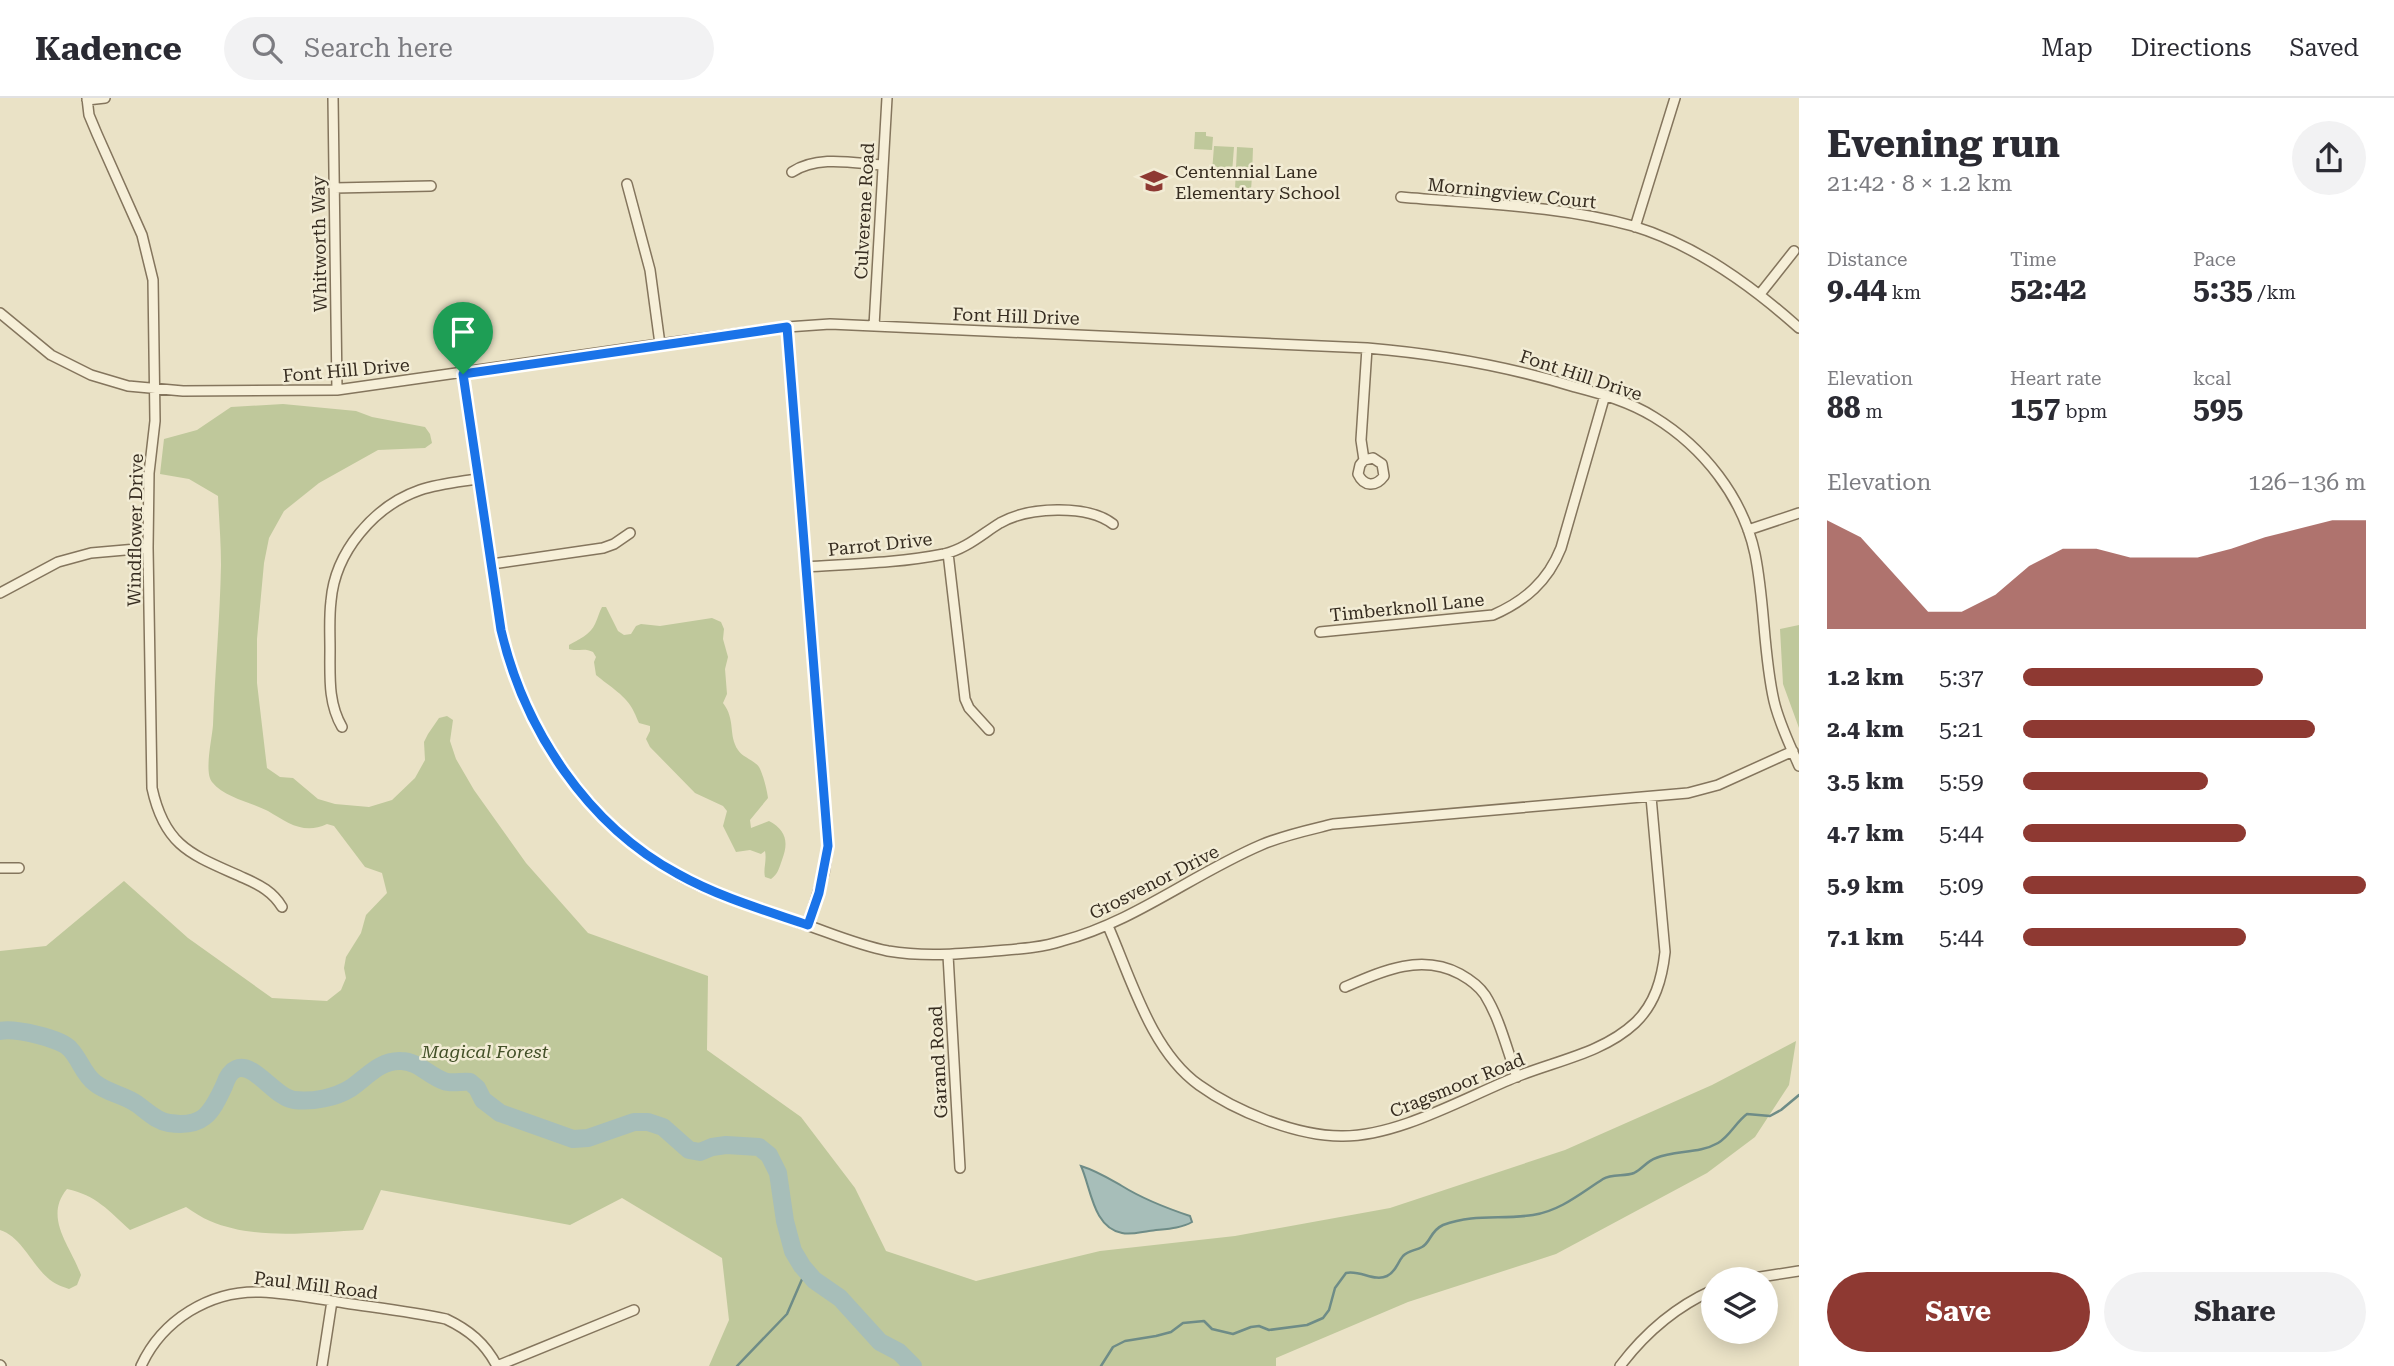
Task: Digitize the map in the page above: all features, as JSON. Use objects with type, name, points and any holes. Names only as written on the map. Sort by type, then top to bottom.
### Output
[{"type":"street","points":[[87,99],[104,98]]},
{"type":"street","name":"Whitworth Way","points":[[333,98],[337,390]]},
{"type":"street","name":"Culverene Road","points":[[874,326],[887,98]]},
{"type":"street","points":[[1635,227],[1675,98]]},
{"type":"street","name":"Windflower Drive","points":[[87,99],[89,115],[142,235],[150,259],[155,303],[155,421],[149,473],[148,548],[152,788],[161,819],[181,846],[200,859],[257,883],[277,898],[282,907]]},
{"type":"street","points":[[793,172],[811,162],[822,161],[882,165]]},
{"type":"street","points":[[627,184],[650,270],[660,344]]},
{"type":"street","points":[[334,188],[431,186]]},
{"type":"street","name":"Morningview Court","points":[[1401,197],[1567,212],[1635,227],[1693,252],[1760,294],[1799,328]]},
{"type":"street","points":[[1760,294],[1794,251]]},
{"type":"street","name":"Font Hill Drive","points":[[0,313],[33,341],[70,365],[128,386],[155,389],[337,390],[660,344],[830,324],[1367,348],[1493,365],[1605,395],[1652,415],[1691,445],[1723,483],[1748,530],[1759,582],[1774,703],[1799,765]]},
{"type":"street","points":[[787,327],[828,846],[819,893],[808,925]]},
{"type":"street","points":[[1364,460],[1361,440],[1367,348]]},
{"type":"street","name":"Grosvenor Drive","points":[[463,374],[501,630],[519,689],[550,748],[591,803],[619,831],[676,873],[720,894],[886,950],[948,955],[1060,942],[1108,926],[1260,845],[1323,826],[1563,802],[1688,793],[1718,785],[1793,751]]},
{"type":"street","name":"Timberknoll Lane","points":[[1320,632],[1493,615],[1533,591],[1550,570],[1561,548],[1605,395]]},
{"type":"street","points":[[342,727],[336,717],[331,693],[330,621],[331,599],[345,556],[356,538],[388,506],[418,491],[477,479]]},
{"type":"street","name":"Parrot Drive","points":[[806,567],[921,558],[948,553],[1024,513],[1083,511],[1113,524]]},
{"type":"street","points":[[1748,530],[1799,513]]},
{"type":"street","points":[[492,564],[603,548],[630,533]]},
{"type":"street","points":[[0,593],[65,560],[91,553],[148,548]]},
{"type":"street","points":[[948,553],[965,699],[969,708],[989,730]]},
{"type":"street","name":"Cragsmoor Road","points":[[1108,926],[1151,1025],[1181,1070],[1218,1097],[1284,1125],[1314,1133],[1342,1136],[1374,1133],[1402,1125],[1517,1077],[1601,1046],[1621,1035],[1648,1008],[1663,971],[1665,952],[1651,797]]},
{"type":"street","points":[[0,868],[19,868]]},
{"type":"street","name":"Garand Road","points":[[948,955],[960,1168]]},
{"type":"street","points":[[1345,987],[1373,975],[1415,964],[1451,969],[1483,992],[1517,1077]]},
{"type":"street","points":[[1778,1274],[1799,1271]]},
{"type":"street","name":"Paul Mill Road","points":[[141,1366],[158,1338],[173,1322],[197,1307],[223,1296],[261,1292],[446,1319],[471,1332],[497,1366]]},
{"type":"street","points":[[1620,1366],[1658,1324],[1701,1296]]},
{"type":"street","points":[[322,1366],[331,1301]]},
{"type":"street","points":[[497,1366],[634,1310]]},
{"type":"green space","points":[[1195,132],[1206,132],[1206,136],[1213,137],[1212,150],[1194,149]]},
{"type":"green space","points":[[1214,146],[1234,147],[1232,173],[1212,172]]},
{"type":"green space","points":[[1237,147],[1253,148],[1252,175],[1249,176],[1252,176],[1251,190],[1235,189]]},
{"type":"green space","name":"Magical Forest","points":[[283,404],[356,411],[372,417],[425,427],[432,443],[425,448],[378,450],[319,483],[284,511],[269,538],[257,639],[257,683],[267,768],[280,777],[293,778],[318,799],[335,804],[369,807],[392,800],[415,778],[425,760],[424,742],[428,734],[439,718],[447,716],[453,720],[450,741],[456,759],[474,790],[526,863],[588,933],[708,976],[707,1050],[801,1117],[855,1188],[886,1251],[976,1281],[1100,1251],[1235,1236],[1390,1208],[1565,1150],[1712,1085],[1796,1041],[1789,1085],[1755,1137],[1707,1173],[1556,1254],[1408,1302],[1276,1358],[1276,1366],[709,1366],[729,1320],[722,1258],[622,1198],[570,1225],[381,1190],[363,1230],[285,1234],[228,1227],[207,1220],[186,1207],[130,1230],[94,1200],[67,1189],[60,1200],[58,1221],[81,1275],[77,1285],[69,1289],[59,1285],[46,1276],[15,1239],[0,1230],[0,951],[46,946],[124,881],[188,938],[272,998],[327,1001],[341,990],[346,978],[346,957],[361,933],[366,915],[387,893],[382,873],[365,867],[334,826],[296,826],[224,792],[210,777],[221,556],[218,496],[189,479],[160,474],[164,439],[197,430],[231,407]]},
{"type":"green space","points":[[602,607],[606,607],[618,631],[624,635],[631,634],[636,626],[641,624],[660,626],[712,618],[721,622],[728,657],[725,669],[727,694],[723,703],[729,715],[735,744],[740,752],[759,767],[768,798],[750,820],[751,828],[769,821],[779,828],[785,842],[778,871],[771,879],[765,877],[765,851],[761,854],[750,850],[736,852],[723,826],[727,811],[723,806],[695,793],[650,747],[646,739],[650,726],[639,723],[627,701],[596,675],[596,657],[593,652],[569,649],[569,645],[591,631]]},
{"type":"green space","points":[[1799,625],[1799,728],[1783,684],[1780,629]]},
{"type":"water","points":[[1081,1166],[1146,1199],[1190,1216],[1192,1222],[1132,1234],[1112,1230],[1094,1206]]},
{"type":"waterway","points":[[0,1031],[37,1035],[65,1045],[95,1083],[169,1123],[190,1123],[204,1117],[215,1104],[228,1076],[236,1069],[250,1070],[287,1098],[309,1100],[338,1094],[351,1088],[380,1066],[401,1061],[413,1063],[447,1082],[470,1082],[477,1088],[483,1100],[500,1113],[573,1139],[588,1138],[634,1122],[648,1122],[663,1127],[689,1150],[700,1152],[726,1145],[759,1147],[769,1155],[778,1173],[785,1221],[793,1251],[802,1266],[814,1280],[840,1298],[880,1342],[899,1352],[913,1366]]},
{"type":"waterway","points":[[1101,1366],[1113,1347],[1125,1341],[1171,1332],[1183,1323],[1204,1321],[1212,1329],[1233,1334],[1259,1326],[1269,1330],[1307,1325],[1323,1318],[1329,1310],[1335,1288],[1346,1273],[1377,1278],[1387,1276],[1403,1256],[1425,1245],[1443,1225],[1466,1219],[1521,1216],[1552,1210],[1607,1177],[1634,1173],[1650,1161],[1663,1156],[1711,1146],[1730,1133],[1747,1114],[1770,1116],[1799,1095]]},
{"type":"waterway","points":[[737,1366],[787,1314],[806,1270]]},
{"type":"place","name":"Centennial Lane Elementary School","points":[[1154,181]]},
{"type":"route","points":[[787,327],[828,846],[819,893],[808,925],[710,890],[676,873],[647,854],[591,803],[550,748],[519,689],[501,630],[463,374],[787,327]]}]
